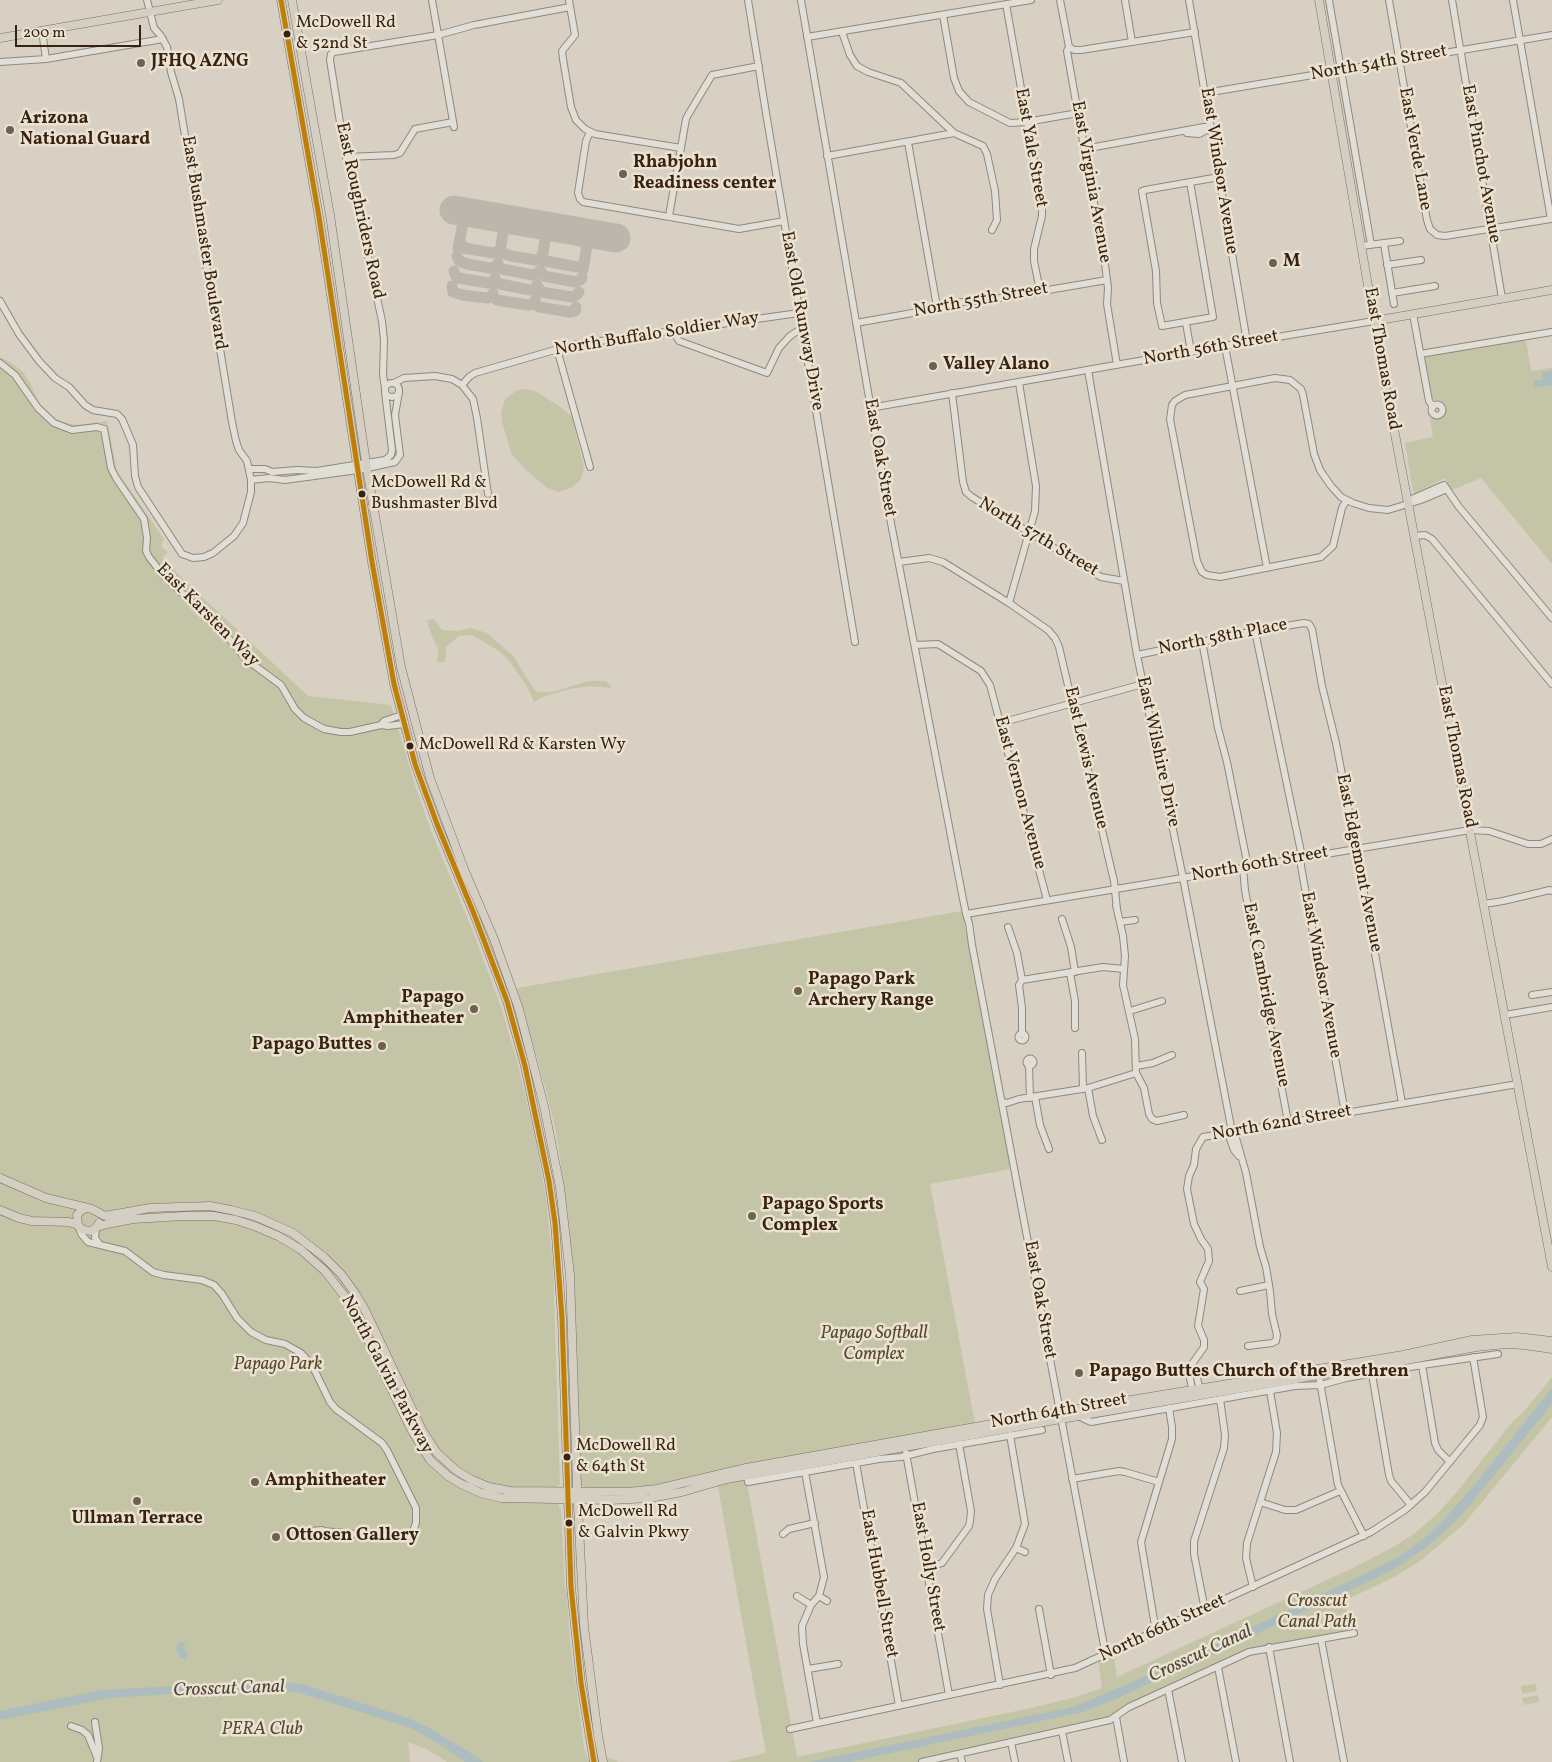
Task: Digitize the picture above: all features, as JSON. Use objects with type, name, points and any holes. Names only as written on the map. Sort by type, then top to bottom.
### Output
[{"type":"main road","points":[[0,38],[42,30],[150,16],[218,0]]},
{"type":"main road","points":[[280,0],[319,217],[386,646],[415,764],[507,1001],[525,1066],[549,1181],[562,1318],[567,1496],[573,1604],[582,1692],[594,1762]]},
{"type":"main road","points":[[292,0],[330,215],[366,466],[400,664],[429,776],[457,853],[494,939],[510,984],[534,1064],[561,1195],[568,1259],[581,1573],[587,1650],[603,1762]]},
{"type":"main road","name":"East Thomas Road","points":[[1319,0],[1374,321],[1552,1267]]},
{"type":"main road","name":"North 56th Street","points":[[1374,321],[1552,290]]},
{"type":"main road","points":[[402,715],[411,723],[425,772],[429,776]]},
{"type":"main road","points":[[0,1178],[46,1198],[89,1208],[97,1212],[100,1218],[97,1228],[87,1231],[69,1222],[32,1221],[0,1210]]},
{"type":"main road","name":"North Galvin Parkway","points":[[97,1212],[110,1216],[150,1208],[219,1207],[261,1218],[293,1233],[324,1257],[341,1274],[355,1293],[365,1310],[422,1430],[443,1459],[466,1477],[493,1488],[567,1496]]},
{"type":"main road","points":[[78,1226],[76,1219],[79,1212],[89,1208]]},
{"type":"main road","name":"North Galvin Parkway","points":[[97,1228],[126,1220],[208,1216],[249,1224],[286,1240],[325,1271],[350,1302],[415,1438],[430,1460],[461,1484],[481,1494],[495,1497],[567,1496]]},
{"type":"main road","name":"North 64th Street","points":[[676,1489],[734,1470],[905,1443],[1479,1343],[1524,1337],[1552,1341]]},
{"type":"main road","name":"North 64th Street","points":[[1479,1343],[1524,1345],[1552,1349]]},
{"type":"main road","name":"North 64th Street","points":[[1060,1416],[1078,1416],[1196,1392]]},
{"type":"main road","name":"North 64th Street","points":[[567,1496],[634,1499],[905,1443]]},
{"type":"main road","points":[[573,1604],[579,1624],[581,1640],[587,1650],[582,1692]]},
{"type":"street","name":"East Bushmaster Boulevard","points":[[0,301],[19,334],[39,361],[55,378],[69,387],[84,404],[93,410],[117,414],[126,425],[133,446],[135,476],[138,487],[182,554],[193,558],[204,558],[234,536],[244,523],[251,492],[248,461],[239,450],[232,422],[181,110],[171,72],[167,47],[154,28],[147,0]]},
{"type":"street","points":[[346,157],[394,155],[400,153],[415,129],[422,126],[454,125],[432,0]]},
{"type":"street","name":"East Old Runway Drive","points":[[748,0],[855,642]]},
{"type":"street","name":"East Oak Street","points":[[801,0],[870,408],[969,923],[1106,1656]]},
{"type":"street","points":[[807,37],[1031,0]]},
{"type":"street","name":"East Virginia Avenue","points":[[1060,0],[1069,47],[1067,51],[1108,280],[1108,304],[1118,365]]},
{"type":"street","points":[[1124,0],[1132,42]]},
{"type":"street","name":"East Windsor Avenue","points":[[1189,0],[1247,342]]},
{"type":"street","points":[[1329,0],[1371,245]]},
{"type":"street","name":"East Verde Lane","points":[[1389,0],[1426,220],[1430,229],[1437,235],[1445,236],[1491,228]]},
{"type":"street","name":"East Pinchot Avenue","points":[[1452,0],[1502,298]]},
{"type":"street","points":[[1491,228],[1551,219],[1513,0]]},
{"type":"street","points":[[438,35],[569,3],[575,34],[562,51],[569,98],[576,120],[590,132],[681,148]]},
{"type":"street","name":"East Yale Street","points":[[1006,4],[1042,206],[1042,216],[1034,249],[1034,261],[1040,291]]},
{"type":"street","points":[[943,15],[952,69],[959,91],[969,102],[1010,123],[1078,113]]},
{"type":"street","points":[[42,30],[46,59]]},
{"type":"street","points":[[842,32],[850,55],[857,66],[868,72],[901,83],[954,133],[980,144],[985,149],[995,191],[997,211],[997,223],[992,230]]},
{"type":"street","points":[[1069,47],[1081,50],[1195,32]]},
{"type":"street","name":"North 54th Street","points":[[1205,93],[1552,34]]},
{"type":"street","name":"East Roughriders Road","points":[[385,390],[382,321],[346,157],[330,60],[331,54],[334,52],[438,35]]},
{"type":"street","points":[[0,62],[46,59],[163,39]]},
{"type":"street","points":[[669,216],[686,119],[712,76],[758,66]]},
{"type":"street","points":[[1084,149],[1181,132],[1193,131],[1200,134],[1211,127]]},
{"type":"street","points":[[590,132],[586,141],[578,193],[583,202],[739,228],[784,221]]},
{"type":"street","points":[[827,156],[954,133]]},
{"type":"street","points":[[908,142],[936,307]]},
{"type":"street","points":[[1190,182],[1213,317],[1162,326],[1156,296],[1156,271],[1142,191],[1190,182],[1219,177]]},
{"type":"street","points":[[1361,246],[1400,241]]},
{"type":"street","points":[[1384,244],[1394,304]]},
{"type":"street","points":[[1388,265],[1421,260]]},
{"type":"street","name":"North 55th Street","points":[[856,323],[936,307],[1108,280]]},
{"type":"street","points":[[1392,293],[1435,286]]},
{"type":"street","name":"North Buffalo Soldier Way","points":[[462,385],[475,373],[572,345],[799,313]]},
{"type":"street","points":[[1413,314],[1429,401],[1433,407]]},
{"type":"street","name":"North 56th Street","points":[[870,408],[1374,321]]},
{"type":"street","points":[[1186,323],[1191,352]]},
{"type":"street","points":[[673,331],[679,341],[687,345],[767,373],[779,348],[790,336],[802,328]]},
{"type":"street","points":[[1420,354],[1552,332]]},
{"type":"street","points":[[1225,346],[1268,568]]},
{"type":"street","points":[[558,349],[590,467]]},
{"type":"street","name":"East Karsten Way","points":[[0,363],[15,376],[38,408],[54,423],[72,430],[104,428],[116,478],[144,519],[146,551],[154,565],[218,627],[247,660],[281,685],[295,709],[304,718],[324,729],[341,732],[350,732],[381,725],[404,724]]},
{"type":"street","name":"East Wilshire Drive","points":[[1088,370],[1137,655],[1183,878],[1232,1132],[1230,1139],[1235,1152],[1240,1156],[1246,1173],[1269,1285],[1272,1314],[1277,1335],[1276,1340],[1272,1343],[1248,1346]]},
{"type":"street","points":[[249,469],[255,468],[280,472],[297,470],[317,471],[392,464],[398,460],[400,455],[395,415],[399,392],[398,385],[388,380],[384,372]]},
{"type":"street","points":[[366,466],[385,460],[392,455],[385,390],[389,383],[408,378],[446,376],[462,385],[472,399],[477,418],[488,494]]},
{"type":"street","points":[[385,390],[388,396],[397,396],[408,378]]},
{"type":"street","points":[[1346,501],[1342,508],[1336,540],[1324,556],[1220,577],[1207,575],[1202,572],[1197,561],[1170,419],[1171,409],[1176,401],[1185,395],[1280,378],[1293,382],[1303,395],[1314,454],[1320,470],[1331,486],[1346,501],[1380,510],[1398,508],[1421,500],[1446,487],[1459,507],[1552,618]]},
{"type":"street","points":[[899,562],[929,558],[943,562],[1009,603],[1035,511],[1036,486],[1019,383]]},
{"type":"street","name":"North 57th Street","points":[[952,394],[963,482],[966,492],[972,498],[1100,577],[1124,581]]},
{"type":"street","points":[[251,480],[269,478],[285,480],[357,467]]},
{"type":"street","points":[[1414,536],[1425,535],[1432,538],[1552,684]]},
{"type":"street","name":"East Lewis Avenue","points":[[1009,603],[1048,630],[1055,638],[1059,647],[1115,889],[1114,895],[1124,943],[1123,985],[1130,1011],[1136,1047],[1136,1070],[1144,1088],[1152,1120],[1184,1115]]},
{"type":"street","name":"North 58th Place","points":[[1137,655],[1255,631],[1304,623],[1309,624]]},
{"type":"street","name":"East Edgemont Avenue","points":[[1309,624],[1312,629],[1322,686],[1336,743],[1402,1103]]},
{"type":"street","name":"East Windsor Avenue","points":[[1255,631],[1301,852],[1300,866],[1345,1113]]},
{"type":"street","name":"East Cambridge Avenue","points":[[1202,641],[1218,728],[1227,762],[1246,868],[1245,890],[1288,1122]]},
{"type":"street","name":"East Vernon Avenue","points":[[915,645],[938,644],[981,671],[990,685],[1048,900]]},
{"type":"street","points":[[1000,722],[1143,684]]},
{"type":"street","name":"East Karsten Way","points":[[381,725],[384,720],[402,715]]},
{"type":"street","name":"North 60th Street","points":[[966,914],[1470,830],[1479,829],[1495,832],[1528,844],[1541,844],[1552,840]]},
{"type":"street","points":[[1484,904],[1552,891]]},
{"type":"street","points":[[1062,919],[1071,948],[1075,1028]]},
{"type":"street","points":[[1120,922],[1135,920]]},
{"type":"street","points":[[1008,927],[1018,956],[1022,980]]},
{"type":"street","points":[[1022,1033],[1022,1008],[1018,985],[1022,980],[1103,967],[1124,969]]},
{"type":"street","points":[[1532,995],[1552,992]]},
{"type":"street","points":[[1130,1011],[1162,1001]]},
{"type":"street","points":[[1505,1015],[1552,1007]]},
{"type":"street","points":[[1082,1053],[1086,1089],[1102,1140]]},
{"type":"street","points":[[1002,1102],[1007,1103],[1019,1099],[1086,1089],[1172,1056]]},
{"type":"street","points":[[1029,1065],[1032,1097],[1049,1149]]},
{"type":"street","name":"North 62nd Street","points":[[1196,1392],[1196,1372],[1192,1364],[1204,1347],[1204,1340],[1198,1326],[1204,1289],[1200,1282],[1209,1261],[1208,1248],[1201,1239],[1194,1224],[1187,1189],[1188,1176],[1194,1165],[1196,1149],[1203,1137],[1518,1084]]},
{"type":"street","points":[[78,1226],[85,1240],[90,1243],[125,1251],[147,1268],[158,1273],[202,1280],[214,1286],[222,1294],[236,1318],[251,1332],[266,1340],[292,1346],[307,1359],[330,1402],[348,1418],[373,1435],[387,1450],[416,1508],[415,1526],[412,1534],[408,1537],[400,1538],[311,1531],[308,1537]]},
{"type":"street","points":[[97,1228],[94,1233],[100,1245]]},
{"type":"street","points":[[1240,1291],[1269,1285]]},
{"type":"street","name":"North 64th Street","points":[[1078,1416],[1089,1421],[1100,1420],[1295,1386],[1321,1385],[1422,1365],[1498,1354]]},
{"type":"street","name":"North 66th Street","points":[[790,1729],[1051,1675],[1075,1668],[1106,1656],[1364,1536],[1389,1521],[1425,1492],[1482,1421],[1473,1357]]},
{"type":"street","points":[[1422,1365],[1435,1443],[1438,1450],[1450,1462]]},
{"type":"street","points":[[1318,1372],[1340,1491],[1364,1536]]},
{"type":"street","points":[[1372,1374],[1389,1475],[1391,1481],[1411,1505]]},
{"type":"street","points":[[1253,1587],[1246,1558],[1247,1542],[1276,1452],[1277,1433],[1270,1391]]},
{"type":"street","points":[[1205,1610],[1194,1554],[1194,1541],[1224,1448],[1225,1435],[1220,1399]]},
{"type":"street","points":[[1156,1632],[1141,1542],[1172,1439],[1169,1408]]},
{"type":"street","name":"North 64th Street","points":[[747,1475],[748,1482],[907,1456],[959,1444],[1042,1430]]},
{"type":"street","points":[[1000,1685],[987,1600],[990,1588],[1016,1548],[1025,1524],[1010,1436]]},
{"type":"street","name":"East Holly Street","points":[[905,1443],[950,1695]]},
{"type":"street","points":[[927,1568],[942,1563],[970,1521],[971,1511],[959,1444]]},
{"type":"street","name":"East Hubbell Street","points":[[856,1463],[899,1706]]},
{"type":"street","points":[[1072,1479],[1119,1471],[1159,1482]]},
{"type":"street","points":[[805,1472],[824,1578],[819,1596],[811,1606],[802,1626],[817,1723]]},
{"type":"street","points":[[1260,1502],[1285,1510],[1296,1510],[1340,1491]]},
{"type":"street","points":[[783,1534],[789,1529],[815,1523]]},
{"type":"street","points":[[1016,1548],[1025,1552]]},
{"type":"street","points":[[797,1596],[811,1606]]},
{"type":"street","points":[[819,1596],[826,1601]]},
{"type":"street","points":[[1039,1609],[1051,1675]]},
{"type":"street","points":[[922,1762],[1110,1720],[1129,1707],[1249,1652],[1354,1633]]},
{"type":"street","points":[[1321,1639],[1344,1762]]},
{"type":"street","points":[[1269,1647],[1290,1762]]},
{"type":"street","points":[[808,1669],[838,1664]]},
{"type":"street","points":[[1218,1666],[1236,1762]]},
{"type":"street","points":[[1168,1689],[1182,1762]]},
{"type":"street","points":[[1116,1717],[1124,1762]]},
{"type":"street","points":[[95,1722],[99,1748],[97,1759]]},
{"type":"street","points":[[71,1726],[82,1730],[88,1735],[97,1759]]},
{"type":"street","points":[[1062,1731],[1068,1762]]},
{"type":"street","points":[[1011,1742],[1015,1762]]},
{"type":"street","points":[[960,1754],[962,1762]]},
{"type":"green space","points":[[1526,340],[1531,371],[1552,368],[1552,564],[1481,478],[1452,490],[1445,478],[1416,493],[1413,491],[1405,443],[1433,437],[1430,418],[1443,417],[1439,402],[1431,398],[1423,356]]},
{"type":"green space","name":"Papago Park","points":[[0,357],[23,372],[41,406],[55,419],[76,425],[107,421],[117,471],[164,539],[161,546],[168,553],[162,557],[308,696],[391,705],[415,785],[433,836],[470,924],[500,1004],[518,1064],[535,1138],[546,1198],[553,1265],[560,1484],[556,1488],[561,1510],[570,1642],[584,1747],[587,1759],[609,1758],[619,1762],[447,1762],[426,1749],[408,1742],[410,1762],[0,1762]]},
{"type":"green space","points":[[523,389],[535,391],[572,417],[584,467],[581,479],[571,488],[558,492],[546,487],[512,455],[501,413],[505,399],[516,391]]},
{"type":"green space","points":[[434,619],[442,630],[458,631],[471,628],[487,633],[513,656],[534,689],[538,692],[552,692],[589,681],[606,681],[612,688],[589,686],[570,689],[542,697],[534,702],[526,685],[509,661],[499,651],[472,635],[459,636],[446,647],[445,662],[437,662],[438,649],[427,620]]},
{"type":"green space","name":"Papago Sports Complex","points":[[962,911],[1011,1169],[930,1184],[975,1424],[884,1441],[747,1484],[797,1757],[1031,1708],[1076,1697],[1102,1688],[1098,1659],[1113,1652],[1117,1677],[1353,1568],[1397,1545],[1415,1533],[1438,1513],[1456,1493],[1513,1421],[1522,1414],[1552,1377],[1552,1417],[1463,1525],[1421,1560],[1396,1576],[1344,1601],[1351,1631],[1254,1650],[1129,1707],[1116,1717],[922,1762],[727,1762],[766,1753],[718,1487],[718,1471],[654,1487],[631,1489],[586,1487],[581,1485],[574,1276],[566,1198],[556,1132],[517,988]]},
{"type":"green space","points":[[1536,1684],[1537,1691],[1522,1694],[1521,1686]]},
{"type":"green space","points":[[1538,1695],[1539,1702],[1524,1705],[1522,1698]]},
{"type":"water","points":[[1552,371],[1552,385],[1535,388],[1534,380],[1543,380],[1542,372]]},
{"type":"water","name":"Crosscut Canal","points":[[1552,1388],[1552,1404],[1448,1529],[1399,1566],[1368,1582],[1116,1699],[1083,1712],[849,1762],[809,1762],[1068,1708],[1169,1666],[1397,1558],[1440,1524],[1472,1488]]},
{"type":"water","points":[[180,1642],[186,1643],[183,1647],[188,1654],[186,1659],[181,1658],[177,1652],[176,1648]]},
{"type":"water","name":"Crosscut Canal","points":[[263,1681],[302,1684],[408,1718],[429,1728],[483,1762],[465,1762],[444,1747],[411,1728],[300,1693],[280,1690],[216,1691],[110,1698],[0,1720],[0,1711],[102,1690]]},
{"type":"taxiway","points":[[458,249],[465,212]]},
{"type":"taxiway","points":[[500,253],[505,219]]},
{"type":"taxiway","points":[[542,260],[547,226]]},
{"type":"taxiway","points":[[583,270],[589,233]]},
{"type":"taxiway","points":[[459,241],[464,248],[493,253],[501,248],[502,253],[511,256],[535,260],[542,255],[546,261],[577,267],[584,262]]},
{"type":"taxiway","points":[[457,256],[459,261],[467,264],[490,268],[495,267],[498,263],[499,268],[532,275],[537,274],[540,270],[544,276],[575,282],[582,278]]},
{"type":"taxiway","points":[[454,271],[455,275],[459,278],[488,283],[493,282],[495,278],[497,283],[530,290],[535,289],[537,285],[541,292],[572,297],[579,292]]},
{"type":"taxiway","points":[[452,286],[453,292],[463,295],[487,298],[493,293],[493,297],[497,300],[528,305],[533,304],[535,300],[536,305],[539,307],[570,312],[575,311],[576,307]]},
{"type":"runway","points":[[454,210],[616,238]]},
{"type":"transit line","points":[[281,0],[319,217],[372,562],[394,684],[415,764],[507,1001],[525,1066],[549,1181],[555,1223],[562,1318],[571,1587],[581,1683],[594,1762]]},
{"type":"place","name":"McDowell Rd & 52nd St","points":[[287,34]]},
{"type":"place","name":"JFHQ AZNG","points":[[141,63]]},
{"type":"place","name":"Arizona National Guard","points":[[10,130]]},
{"type":"place","name":"Rhabjohn Readiness center","points":[[623,174]]},
{"type":"place","name":"M","points":[[1273,263]]},
{"type":"place","name":"Valley Alano","points":[[933,366]]},
{"type":"place","name":"McDowell Rd & Bushmaster Blvd","points":[[362,494]]},
{"type":"place","name":"McDowell Rd & Karsten Wy","points":[[410,746]]},
{"type":"place","name":"Papago Park Archery Range","points":[[798,991]]},
{"type":"place","name":"Papago Amphitheater","points":[[474,1009]]},
{"type":"place","name":"Papago Buttes","points":[[382,1046]]},
{"type":"place","name":"Papago Sports Complex","points":[[752,1216]]},
{"type":"place","name":"Papago Buttes Church of the Brethren","points":[[1079,1373]]},
{"type":"place","name":"McDowell Rd & 64th St","points":[[567,1457]]},
{"type":"place","name":"Amphitheater","points":[[255,1482]]},
{"type":"place","name":"Ullman Terrace","points":[[137,1501]]},
{"type":"place","name":"McDowell Rd & Galvin Pkwy","points":[[569,1523]]},
{"type":"place","name":"Ottosen Gallery","points":[[276,1537]]},
{"type":"park label","name":"Papago Softball Complex","points":[[874,1345]]},
{"type":"park label","name":"Crosscut Canal Path","points":[[1317,1614]]},
{"type":"park label","name":"PERA Club","points":[[262,1731]]}]
